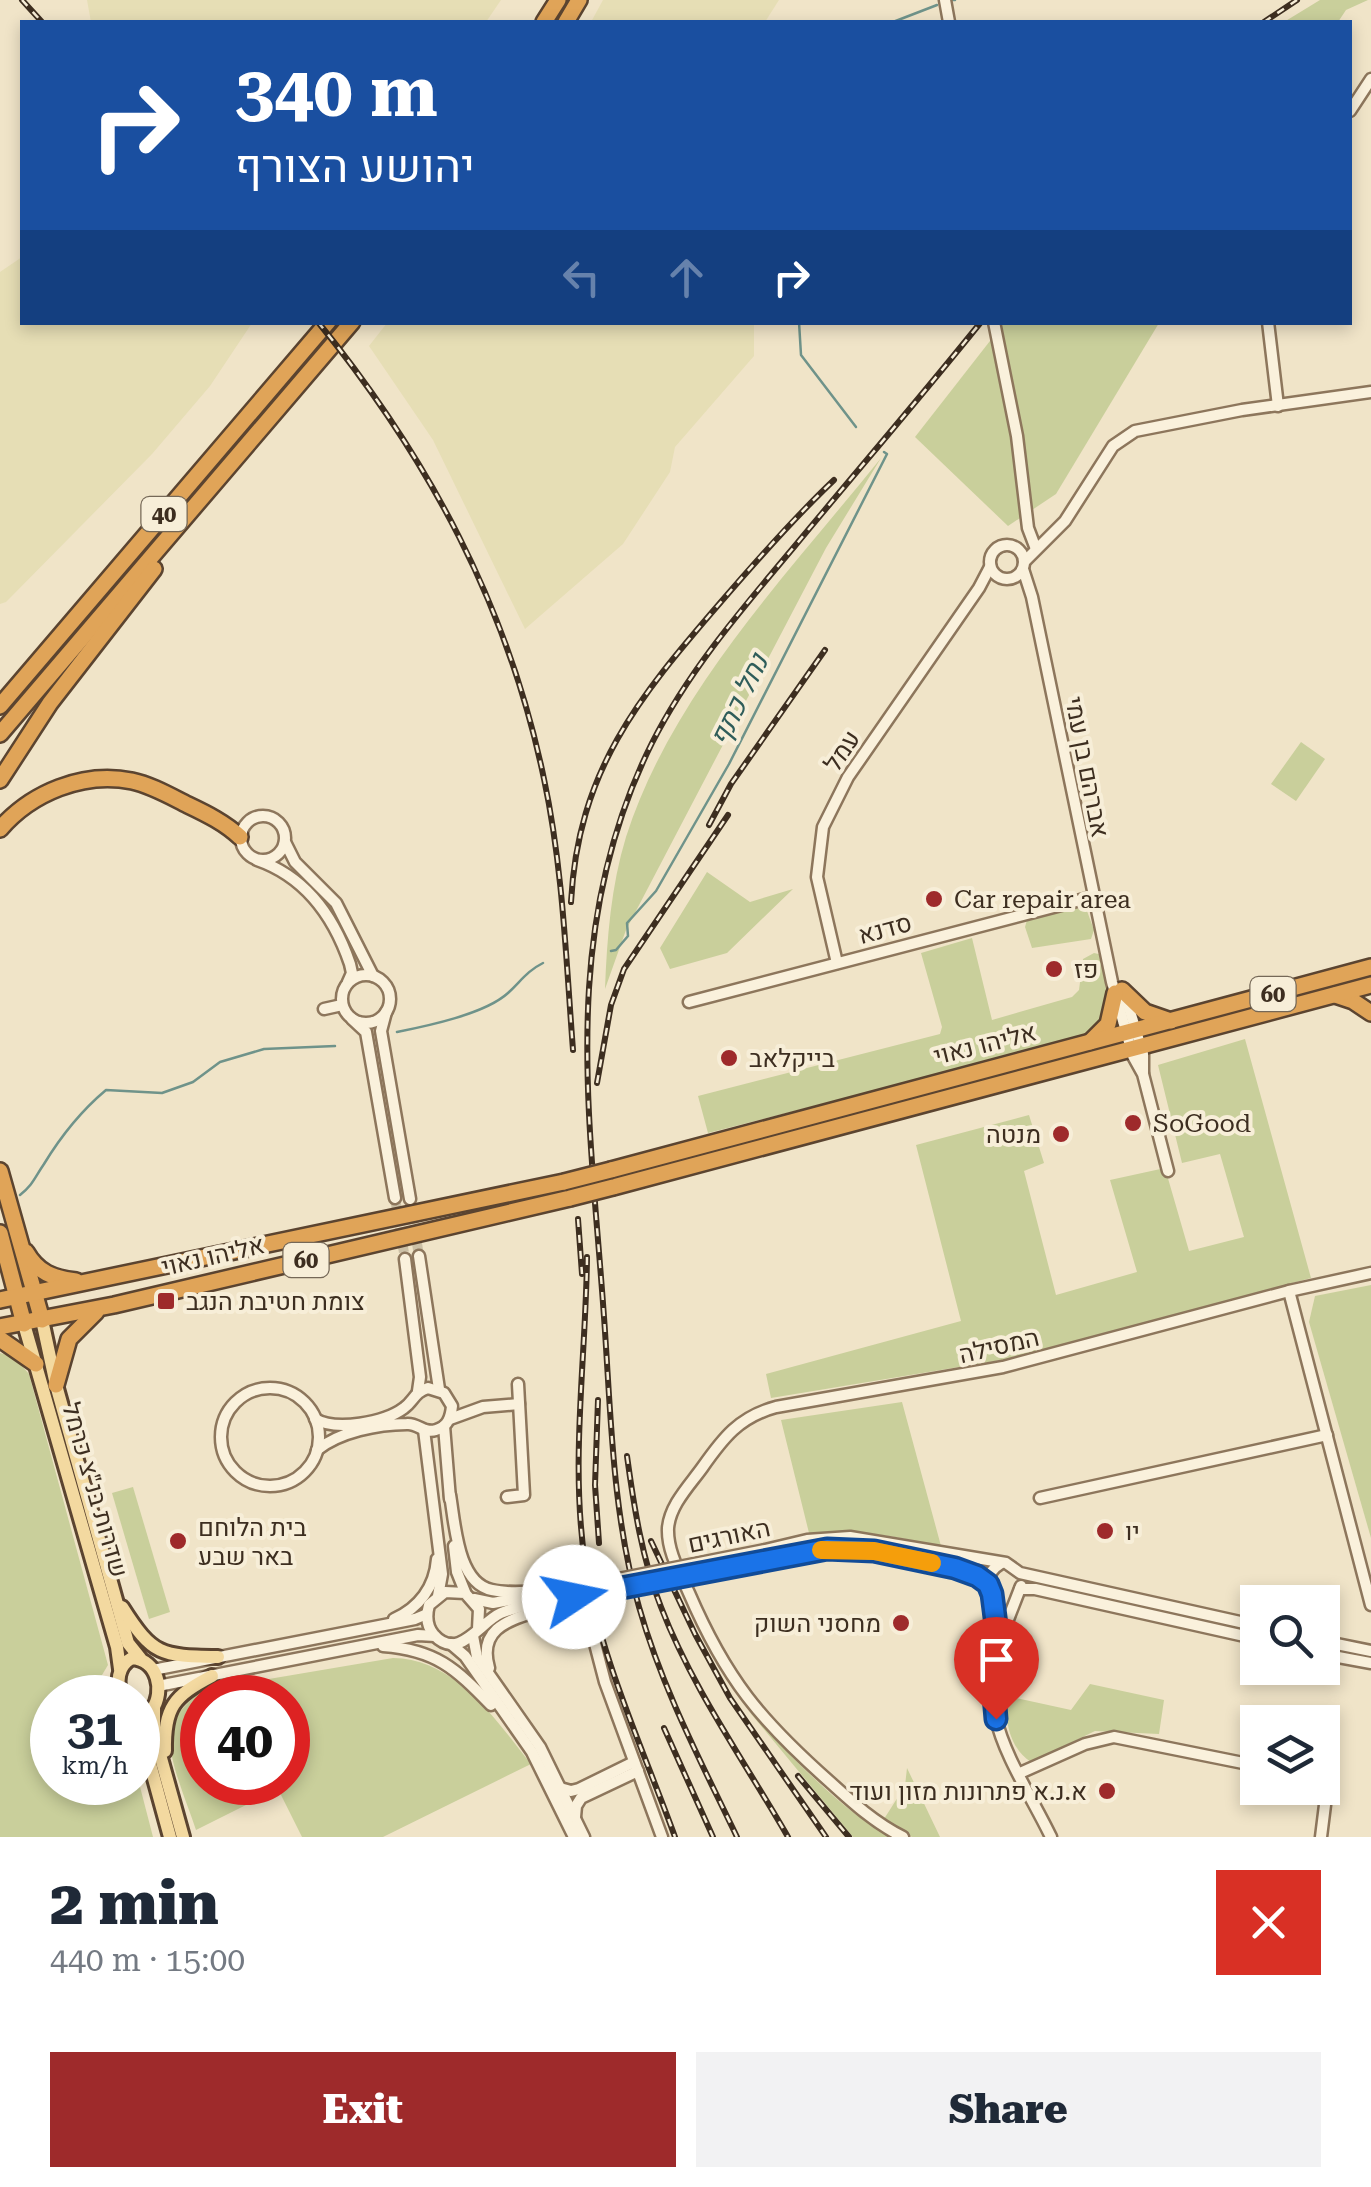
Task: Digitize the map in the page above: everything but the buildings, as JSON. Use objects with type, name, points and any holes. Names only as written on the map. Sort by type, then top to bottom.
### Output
[{"type":"highway","name":"40","points":[[0,706],[325,325]]},
{"type":"highway","name":"40","points":[[0,734],[349,325]]},
{"type":"highway","points":[[0,780],[50,703],[266,423]]},
{"type":"highway","points":[[0,829],[34,798],[100,779],[116,779],[146,785],[184,803],[222,822],[240,838]]},
{"type":"highway","name":"אליהו נאוי","points":[[34,1294],[567,1190],[613,1188],[1134,1041],[1335,995],[1371,981]]},
{"type":"highway","name":"אליהו נאוי","points":[[42,1320],[114,1306],[567,1190],[611,1170],[1086,1044],[1134,1041],[1175,1021],[1371,981]]},
{"type":"highway","points":[[1086,1044],[1108,1024],[1118,991],[1145,1012],[1175,1021]]},
{"type":"highway","points":[[1335,995],[1357,1002],[1371,1013]]},
{"type":"highway","points":[[0,1171],[8,1299],[24,1324]]},
{"type":"highway","points":[[5,1242],[47,1275],[90,1283]]},
{"type":"highway","points":[[5,1242],[34,1294],[42,1320]]},
{"type":"highway","name":"60","points":[[8,1299],[34,1294]]},
{"type":"highway","points":[[56,1385],[64,1351],[74,1332],[100,1309],[114,1306]]},
{"type":"highway","name":"60","points":[[0,1328],[42,1320]]},
{"type":"highway","points":[[0,1338],[36,1364]]},
{"type":"main road","name":"שדרות בנ\"צ כרמל","points":[[42,1320],[56,1385],[128,1643],[140,1658]]},
{"type":"main road","name":"שדרות בנ\"צ כרמל","points":[[24,1324],[119,1675]]},
{"type":"main road","points":[[115,1595],[154,1648],[178,1656],[218,1658]]},
{"type":"main road","points":[[120,1670],[125,1662],[140,1658],[155,1675]]},
{"type":"main road","points":[[165,1774],[166,1718],[180,1696]]},
{"type":"main road","points":[[160,1755],[182,1837]]},
{"type":"main road","points":[[160,1800],[170,1837]]},
{"type":"street","points":[[1352,108],[1371,78]]},
{"type":"street","points":[[995,325],[1018,436],[1025,502],[1037,546]]},
{"type":"street","points":[[1268,325],[1278,406]]},
{"type":"street","points":[[1013,579],[1037,546],[1065,521],[1113,446],[1135,431],[1371,392]]},
{"type":"street","points":[[1032,596],[1013,579],[998,578],[990,567],[990,556],[996,548],[1006,545],[1037,546]]},
{"type":"street","points":[[1016,547],[1024,566]]},
{"type":"street","name":"אברהם בן עמי","points":[[1024,566],[1092,897],[1168,1171]]},
{"type":"street","name":"עמל","points":[[837,962],[817,877],[823,827],[848,777],[990,567]]},
{"type":"street","name":"עמל","points":[[979,588],[998,578]]},
{"type":"street","points":[[395,1198],[366,1032],[342,1005],[352,973],[350,964],[326,911],[284,871],[245,851],[240,838],[244,825],[262,815],[280,823],[295,862],[336,903],[374,976],[389,991],[381,1030],[410,1199]]},
{"type":"street","points":[[257,860],[275,857],[285,842]]},
{"type":"street","name":"סדנא","points":[[688,1002],[1092,897]]},
{"type":"street","points":[[348,982],[360,975],[374,976]]},
{"type":"street","points":[[324,1009],[342,1005]]},
{"type":"street","points":[[352,1018],[374,1022],[386,1012]]},
{"type":"street","points":[[418,1256],[444,1394],[452,1410],[447,1423],[457,1572],[479,1608],[477,1657],[540,1748],[584,1837]]},
{"type":"street","points":[[315,1419],[341,1425],[388,1416],[409,1405],[418,1392],[420,1377],[404,1259]]},
{"type":"street","name":"המסילה","points":[[903,1837],[875,1821],[758,1713],[710,1642],[671,1552],[668,1528],[674,1508],[730,1430],[764,1410],[1003,1367],[1371,1273]]},
{"type":"street","points":[[1289,1291],[1371,1605]]},
{"type":"street","points":[[507,1497],[524,1495],[518,1384]]},
{"type":"street","points":[[418,1392],[428,1388],[482,1407]]},
{"type":"street","points":[[261,1389],[291,1393],[304,1402],[315,1419],[317,1450],[307,1469],[279,1485],[260,1485],[241,1476],[223,1452],[221,1437],[230,1408],[240,1398],[261,1389]]},
{"type":"street","points":[[317,1450],[350,1434],[419,1427],[434,1431],[482,1407],[519,1404]]},
{"type":"street","points":[[409,1405],[419,1427],[438,1528],[442,1574],[438,1596],[427,1614],[428,1626],[435,1636]]},
{"type":"street","points":[[1040,1498],[1327,1436]]},
{"type":"street","points":[[450,1496],[463,1560],[478,1583],[497,1591],[562,1590]]},
{"type":"street","points":[[372,1628],[400,1617],[426,1594],[436,1568],[438,1528]]},
{"type":"street","name":"האורגים","points":[[767,1554],[807,1540],[850,1537],[1000,1564]]},
{"type":"street","name":"האורגים","points":[[476,1632],[504,1612],[767,1554],[827,1549],[874,1551],[955,1568],[990,1589]]},
{"type":"street","points":[[1051,1837],[996,1719],[996,1655],[988,1574],[1000,1564],[1012,1565],[1020,1573],[1240,1622]]},
{"type":"street","points":[[996,1655],[1018,1592],[1020,1573]]},
{"type":"street","points":[[990,1589],[1007,1598],[1035,1589],[1240,1635]]},
{"type":"street","points":[[438,1596],[453,1590],[467,1594]]},
{"type":"street","name":"האורגים","points":[[467,1594],[493,1603],[562,1590],[577,1593]]},
{"type":"street","points":[[496,1688],[486,1658],[491,1634],[504,1624],[577,1593]]},
{"type":"street","points":[[153,1670],[427,1614]]},
{"type":"street","points":[[588,1617],[605,1682],[662,1837]]},
{"type":"street","points":[[450,1644],[462,1642],[476,1632]]},
{"type":"street","points":[[217,1675],[418,1635],[435,1636],[466,1656],[521,1735],[574,1837]]},
{"type":"street","points":[[1340,1644],[1368,1648]]},
{"type":"street","points":[[357,1647],[409,1648],[440,1659],[466,1679],[521,1735]]},
{"type":"street","points":[[1340,1657],[1371,1663]]},
{"type":"street","points":[[1020,1773],[1084,1744],[1114,1738],[1240,1762]]},
{"type":"street","points":[[560,1788],[579,1789],[636,1766]]},
{"type":"street","points":[[575,1818],[576,1806],[582,1798],[636,1766]]},
{"type":"street","points":[[1321,1837],[1325,1805]]},
{"type":"shaded area","points":[[87,0],[501,0],[487,20],[91,20]]},
{"type":"shaded area","points":[[603,0],[779,0],[766,20],[592,20]]},
{"type":"shaded area","points":[[20,258],[20,325],[251,325],[210,386],[152,454],[0,604],[0,272]]},
{"type":"shaded area","points":[[385,325],[754,325],[754,356],[675,447],[670,472],[623,544],[525,629],[433,440],[369,346]]},
{"type":"green space","points":[[1320,0],[1368,0],[1346,10],[1339,20],[1287,20]]},
{"type":"green space","points":[[1002,325],[1158,325],[1056,494],[1008,526],[915,437]]},
{"type":"green space","points":[[881,458],[826,548],[626,930],[605,989],[611,912],[621,856],[646,784],[672,733],[736,637]]},
{"type":"green space","points":[[1301,742],[1325,759],[1296,801],[1271,784]]},
{"type":"green space","points":[[707,872],[750,902],[793,889],[727,953],[670,969],[660,948]]},
{"type":"green space","points":[[1073,907],[1087,911],[1094,930],[1091,939],[1032,948],[1025,927],[1027,920]]},
{"type":"green space","points":[[972,938],[992,1020],[1072,997],[1079,990],[1083,959],[1094,953],[1103,955],[1109,993],[1105,1011],[1079,1038],[708,1133],[698,1096],[940,1034],[942,1027],[921,953]]},
{"type":"green space","points":[[1245,1039],[1311,1278],[1019,1357],[771,1398],[766,1374],[961,1321],[916,1145],[1029,1115],[1044,1163],[1024,1171],[1056,1295],[1137,1272],[1110,1180],[1165,1168],[1189,1251],[1244,1237],[1220,1154],[1182,1163],[1158,1065]]},
{"type":"green space","points":[[1371,1285],[1371,1538],[1309,1322],[1315,1296]]},
{"type":"green space","points":[[0,1353],[14,1357],[29,1374],[108,1665],[102,1675],[30,1675],[30,1805],[145,1805],[153,1837],[0,1837]]},
{"type":"green space","points":[[902,1402],[941,1546],[859,1532],[810,1537],[781,1420]]},
{"type":"green space","points":[[133,1487],[170,1612],[149,1619],[112,1493]]},
{"type":"green space","points":[[393,1658],[416,1661],[455,1680],[472,1695],[531,1764],[383,1837],[302,1837],[286,1805],[310,1805],[310,1675],[292,1675]]},
{"type":"green space","points":[[1090,1684],[1164,1700],[1159,1734],[1095,1731],[1031,1762],[1018,1750],[1010,1733],[1007,1696],[1071,1710]]},
{"type":"green space","points":[[747,1709],[833,1796],[890,1837],[853,1837]]},
{"type":"green space","points":[[180,1713],[180,1784],[170,1745],[171,1728]]},
{"type":"green space","points":[[907,1768],[940,1837],[912,1837],[886,1824],[884,1819],[905,1786]]},
{"type":"green space","points":[[187,1805],[246,1805],[196,1830]]},
{"type":"waterway","name":"נחל כתף","points":[[898,20],[937,5]]},
{"type":"waterway","name":"נחל כתף","points":[[799,325],[801,355],[856,427]]},
{"type":"waterway","name":"נחל כתף","points":[[611,951],[628,936],[627,923],[656,891],[729,764],[887,454],[884,452]]},
{"type":"waterway","name":"נחל כתף","points":[[397,1032],[485,1007],[543,963]]},
{"type":"waterway","name":"נחל כתף","points":[[20,1195],[72,1124],[106,1090],[162,1093],[193,1082],[220,1062],[264,1049],[335,1046]]},
{"type":"tunnel","points":[[395,1198],[405,1259]]},
{"type":"tunnel","points":[[410,1199],[419,1256]]},
{"type":"railway","points":[[22,0],[40,20]]},
{"type":"railway","points":[[1267,20],[1297,0]]},
{"type":"railway","points":[[320,325],[429,481],[486,594],[509,654],[529,715],[556,846],[573,1050]]},
{"type":"railway","points":[[737,1837],[659,1667],[639,1607],[623,1536],[611,1427],[588,1097],[587,1025],[592,954],[603,884],[622,813],[652,743],[682,690],[736,617],[979,325]]},
{"type":"railway","points":[[571,902],[586,813],[617,739],[663,671],[734,587],[834,480]]},
{"type":"railway","points":[[709,825],[731,784],[825,650]]},
{"type":"railway","points":[[597,1083],[611,1005],[624,969],[728,815]]},
{"type":"railway","points":[[578,1219],[582,1274]]},
{"type":"railway","points":[[587,1257],[579,1448],[585,1562],[611,1666],[675,1837]]},
{"type":"railway","points":[[598,1400],[595,1485],[599,1543]]},
{"type":"railway","points":[[627,1456],[644,1552],[674,1637],[703,1696],[788,1837]]},
{"type":"railway","points":[[651,1541],[730,1698],[826,1837]]},
{"type":"railway","points":[[664,1728],[713,1837]]},
{"type":"railway","points":[[798,1776],[849,1837]]},
{"type":"slow traffic","points":[[821,1550],[874,1551],[932,1563]]},
{"type":"place","name":"Car repair area","points":[[934,899]]},
{"type":"place","name":"פז","points":[[1054,969]]},
{"type":"place","name":"בייקלאב","points":[[729,1058]]},
{"type":"place","name":"SoGood","points":[[1133,1123]]},
{"type":"place","name":"מנטה","points":[[1061,1134]]},
{"type":"place","name":"צומת חטיבת הנגב","points":[[166,1301]]},
{"type":"place","name":"יו","points":[[1105,1531]]},
{"type":"place","name":"בית הלוחם באר שבע","points":[[178,1541]]},
{"type":"place","name":"מחסני השוק","points":[[901,1623]]},
{"type":"place","name":"א.נ.א פתרונות מזון ועוד","points":[[1107,1791]]},
{"type":"route","points":[[574,1597],[827,1549],[874,1551],[955,1568],[977,1576],[988,1584],[992,1594],[996,1625],[996,1719]]}]
